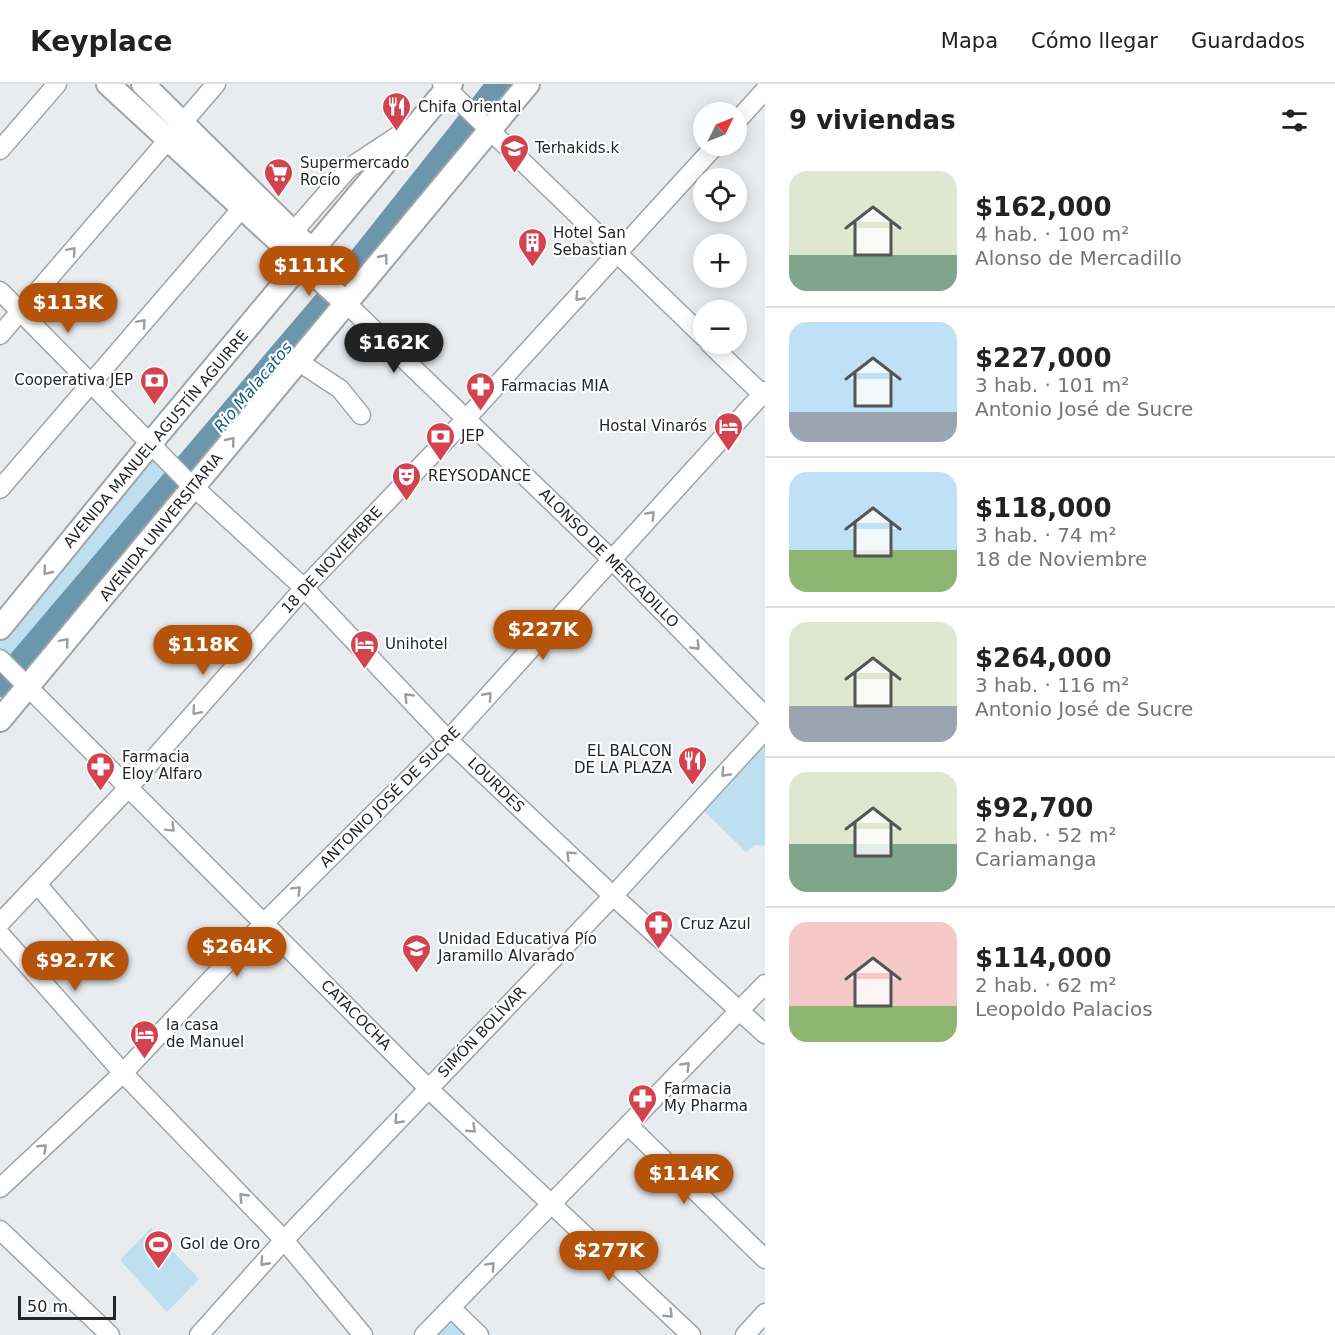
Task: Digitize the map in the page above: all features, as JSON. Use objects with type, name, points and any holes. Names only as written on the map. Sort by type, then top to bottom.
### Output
[{"type":"main road","name":"ALONSO DE MERCADILLO","points":[[108,84],[242,208],[293,232],[308,261]]},
{"type":"main road","name":"ALONSO DE MERCADILLO","points":[[143,84],[183,123],[342,300]]},
{"type":"main road","name":"AVENIDA UNIVERSITARIA","points":[[0,720],[23,682],[189,482],[296,360],[342,300],[484,127],[528,84]]},
{"type":"main road","name":"AVENIDA MANUEL AGUSTÍN AGUIRRE","points":[[0,628],[156,449],[448,88]]},
{"type":"street","points":[[0,150],[57,84]]},
{"type":"street","points":[[0,335],[216,84]]},
{"type":"street","points":[[448,88],[484,127],[693,326]]},
{"type":"street","points":[[747,108],[760,92]]},
{"type":"street","points":[[293,232],[349,168],[422,120]]},
{"type":"street","name":"18 DE NOVIEMBRE","points":[[0,923],[129,787],[304,588],[466,419],[706,156]]},
{"type":"street","points":[[0,489],[242,208]]},
{"type":"street","name":"LOURDES","points":[[0,291],[189,482],[304,588],[448,740],[613,896],[765,1034]]},
{"type":"street","name":"ALONSO DE MERCADILLO","points":[[342,300],[611,559],[765,716]]},
{"type":"street","points":[[721,354],[764,394]]},
{"type":"street","points":[[296,360],[340,389],[361,415]]},
{"type":"street","name":"ANTONIO JOSÉ DE SUCRE","points":[[0,1188],[123,1073],[264,923],[448,740],[764,394]]},
{"type":"street","name":"CATACOCHA","points":[[0,659],[428,1088],[690,1335]]},
{"type":"street","name":"SIMÓN BOLÍVAR","points":[[199,1335],[284,1239],[613,896],[765,730]]},
{"type":"street","points":[[38,884],[107,966]]},
{"type":"street","points":[[0,934],[123,1073],[284,1239],[363,1335]]},
{"type":"street","points":[[424,1335],[765,984]]},
{"type":"street","points":[[629,1126],[765,1259]]},
{"type":"street","points":[[0,1230],[110,1335]]},
{"type":"street","points":[[451,1308],[479,1335]]},
{"type":"street","points":[[745,1335],[765,1313]]},
{"type":"shaded area","points":[[150,444],[194,487],[0,719],[0,628]]},
{"type":"shaded area","points":[[765,744],[765,846],[755,845],[746,852],[702,809]]},
{"type":"shaded area","name":"Gol de Oro","points":[[151,1228],[199,1279],[167,1312],[120,1260]]},
{"type":"shaded area","points":[[451,1308],[479,1335],[424,1335]]},
{"type":"waterway","name":"Rio Malacatos","points":[[0,685],[338,287],[499,84]]},
{"type":"place","name":"Chifa Oriental","points":[[397,132]]},
{"type":"place","name":"Terhakids.k","points":[[514,174]]},
{"type":"place","name":"Supermercado Rocío","points":[[279,198]]},
{"type":"place","name":"Hotel San Sebastian","points":[[532,268]]},
{"type":"place","name":"Cooperativa JEP","points":[[154,406]]},
{"type":"place","name":"Farmacias MIA","points":[[480,412]]},
{"type":"place","name":"Hostal Vinarós","points":[[728,452]]},
{"type":"place","name":"JEP","points":[[440,462]]},
{"type":"place","name":"REYSODANCE","points":[[407,502]]},
{"type":"place","name":"Unihotel","points":[[364,670]]},
{"type":"place","name":"EL BALCON DE LA PLAZA","points":[[693,786]]},
{"type":"place","name":"Farmacia Eloy Alfaro","points":[[101,792]]},
{"type":"place","name":"Cruz Azul","points":[[659,950]]},
{"type":"place","name":"Unidad Educativa Pío Jaramillo Alvarado","points":[[417,974]]},
{"type":"place","name":"la casa de Manuel","points":[[145,1060]]},
{"type":"place","name":"Farmacia My Pharma","points":[[643,1124]]},
{"type":"place","name":"Gol de Oro","points":[[159,1270]]}]
